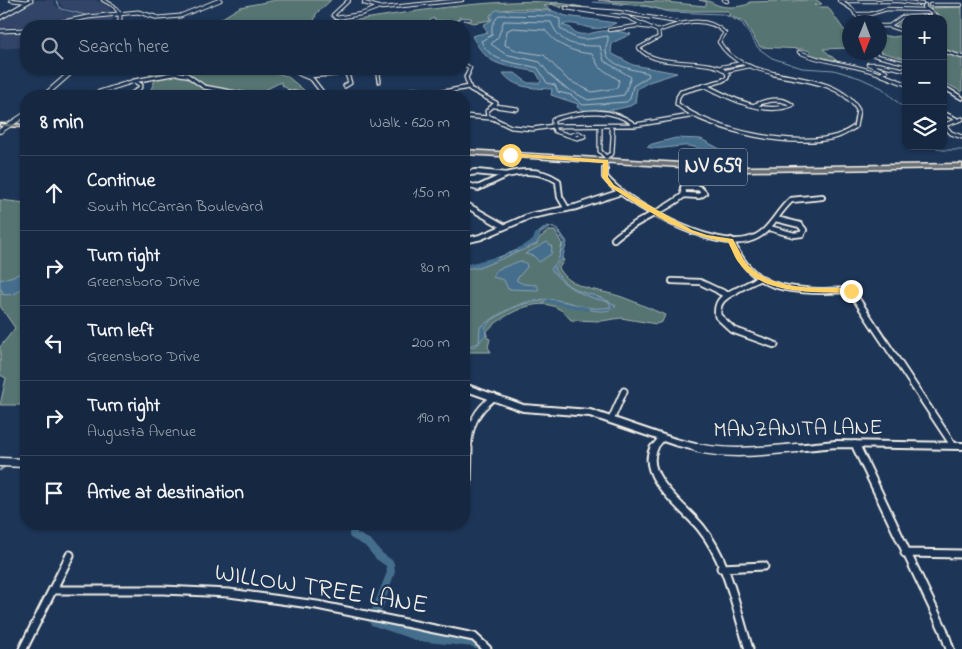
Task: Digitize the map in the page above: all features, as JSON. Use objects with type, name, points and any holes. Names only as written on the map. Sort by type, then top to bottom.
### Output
[{"type":"main road","points":[[0,123],[20,125]]},
{"type":"main road","name":"NV 659","points":[[470,150],[748,169],[962,164]]},
{"type":"street","points":[[11,0],[30,1]]},
{"type":"street","points":[[103,0],[114,6],[120,15],[119,20]]},
{"type":"street","points":[[82,20],[144,12],[162,18],[183,16],[220,0]]},
{"type":"street","points":[[350,0],[333,15],[336,18],[361,14],[377,8],[462,0]]},
{"type":"street","points":[[365,0],[366,5],[377,8]]},
{"type":"street","points":[[434,0],[440,3]]},
{"type":"street","points":[[839,0],[901,1],[952,6],[961,4]]},
{"type":"street","points":[[839,0],[856,14],[870,14],[887,9],[926,10],[936,16],[902,17],[889,26]]},
{"type":"street","points":[[858,0],[877,1]]},
{"type":"street","points":[[0,18],[30,1]]},
{"type":"street","points":[[926,10],[924,8],[927,4]]},
{"type":"street","points":[[927,4],[961,4]]},
{"type":"street","points":[[948,4],[952,6]]},
{"type":"street","points":[[726,71],[729,74],[725,79],[687,89],[677,96],[676,102],[678,107],[690,116],[715,126],[752,134],[799,139],[838,136],[853,130],[858,124],[860,115],[858,108],[836,89],[742,63],[721,48],[719,42],[725,33],[722,29],[704,23],[682,22],[618,12],[566,8],[615,14],[654,28],[660,34],[658,37],[640,47],[642,54],[660,60],[720,68],[726,71],[750,66]]},
{"type":"street","points":[[85,20],[120,15]]},
{"type":"street","points":[[658,31],[682,22]]},
{"type":"street","points":[[636,26],[636,24],[644,23]]},
{"type":"street","points":[[609,30],[636,26],[654,28]]},
{"type":"street","points":[[889,26],[902,31]]},
{"type":"street","points":[[0,30],[20,29]]},
{"type":"street","points":[[798,52],[811,58],[859,66],[882,73],[902,82]]},
{"type":"street","points":[[947,52],[962,57]]},
{"type":"street","points":[[887,56],[902,62]]},
{"type":"street","points":[[720,68],[742,63]]},
{"type":"street","points":[[882,73],[886,72],[868,64],[902,70]]},
{"type":"street","points":[[62,79],[60,79],[64,75]]},
{"type":"street","points":[[51,90],[67,75]]},
{"type":"street","points":[[105,90],[133,81],[162,75]]},
{"type":"street","points":[[186,75],[204,87],[220,90]]},
{"type":"street","points":[[306,76],[329,75]]},
{"type":"street","points":[[345,86],[350,83],[348,75]]},
{"type":"street","points":[[378,75],[379,81]]},
{"type":"street","points":[[467,75],[469,87],[472,91],[495,101],[495,106]]},
{"type":"street","points":[[306,76],[315,82],[321,90]]},
{"type":"street","points":[[315,82],[323,76]]},
{"type":"street","points":[[133,81],[141,85],[137,90]]},
{"type":"street","points":[[704,85],[729,97],[755,105],[776,108],[792,105],[789,102],[778,101],[755,105]]},
{"type":"street","points":[[453,90],[469,87]]},
{"type":"street","points":[[947,89],[962,98]]},
{"type":"street","points":[[470,119],[487,114],[487,111],[495,106],[517,109]]},
{"type":"street","points":[[572,135],[555,131],[553,120],[563,115],[611,112],[624,116],[635,125]]},
{"type":"street","points":[[487,114],[490,118]]},
{"type":"street","points":[[947,115],[961,120]]},
{"type":"street","points":[[470,117],[490,118],[522,128],[635,125],[690,116]]},
{"type":"street","points":[[0,131],[20,118]]},
{"type":"street","points":[[961,120],[947,122],[944,127],[951,133],[962,137]]},
{"type":"street","points":[[600,126],[600,151],[606,159],[606,180],[621,192],[697,234],[731,240],[754,237],[769,228],[791,200],[822,198]]},
{"type":"street","points":[[606,159],[612,153],[613,135],[610,126]]},
{"type":"street","points":[[470,173],[506,175],[531,172],[550,176],[558,182],[560,197],[567,209]]},
{"type":"street","points":[[470,186],[478,188],[506,175]]},
{"type":"street","points":[[614,239],[629,225],[671,206],[684,195],[699,196],[704,193],[698,188],[686,188],[682,189],[684,195]]},
{"type":"street","points":[[470,240],[481,237],[530,216],[567,209],[621,192]]},
{"type":"street","points":[[470,207],[503,226]]},
{"type":"street","points":[[769,228],[797,235],[802,234],[804,230],[800,226],[776,219]]},
{"type":"street","points":[[731,240],[742,262],[760,278],[796,289],[852,292],[953,446]]},
{"type":"street","points":[[760,278],[722,298],[717,307],[722,322],[741,335],[775,345]]},
{"type":"street","points":[[672,280],[700,282],[727,295]]},
{"type":"street","name":"MANZANITA LANE","points":[[470,389],[523,408],[584,412],[690,447],[726,453],[855,444],[962,446]]},
{"type":"street","points":[[610,420],[624,392]]},
{"type":"street","points":[[470,439],[474,418],[481,407],[494,398]]},
{"type":"street","points":[[662,438],[651,452],[650,459],[654,473],[707,536],[721,568],[749,649]]},
{"type":"street","points":[[855,444],[943,629],[950,649]]},
{"type":"street","points":[[2,462],[20,462]]},
{"type":"street","points":[[906,553],[962,554]]},
{"type":"street","points":[[23,649],[70,555]]},
{"type":"street","points":[[721,568],[764,566]]},
{"type":"street","name":"WILLOW TREE LANE","points":[[53,590],[203,592],[253,596],[292,605],[317,605],[474,637],[487,649]]},
{"type":"shaded area","points":[[36,0],[54,0],[55,5],[65,12],[91,16],[70,20],[20,20],[20,27],[0,28],[0,21]]},
{"type":"shaded area","points":[[58,0],[96,0],[109,7],[113,13],[102,15],[78,13],[63,8]]},
{"type":"shaded area","points":[[114,17],[112,20],[84,20]]},
{"type":"shaded area","points":[[20,31],[20,47],[0,49],[0,32]]},
{"type":"green space","points":[[276,0],[331,0],[316,14],[314,20],[219,20],[240,7]]},
{"type":"green space","points":[[598,0],[665,2],[705,6],[707,2],[699,0],[702,0],[723,7],[732,7],[749,4],[749,2],[817,0],[822,4],[815,5],[818,7],[828,7],[842,27],[842,48],[823,49],[837,61],[809,55],[810,51],[802,49],[760,47],[744,22],[728,15],[730,13],[727,11],[667,11]]},
{"type":"green space","points":[[491,3],[555,3],[544,6],[552,10],[503,10],[490,15],[491,20],[473,23],[470,22],[471,18],[459,17],[460,19],[457,20],[434,20],[434,18],[430,20],[357,20]]},
{"type":"green space","points":[[558,3],[582,7],[560,6],[562,8],[551,4]]},
{"type":"green space","points":[[962,7],[962,92],[947,84],[947,15],[939,15],[931,8]]},
{"type":"green space","points":[[902,21],[902,29],[894,27]]},
{"type":"green space","points":[[887,36],[902,36],[902,58],[887,54]]},
{"type":"green space","points":[[283,75],[304,90],[289,90],[281,82],[265,90],[151,90],[155,80],[150,76]]},
{"type":"green space","points":[[0,200],[20,202],[20,405],[0,405],[6,378],[0,375],[0,347],[15,328],[0,306]]},
{"type":"green space","points":[[548,231],[555,231],[562,244],[559,259],[564,260],[559,268],[565,276],[579,285],[614,294],[665,315],[662,322],[656,324],[621,318],[601,321],[571,320],[562,311],[550,305],[541,304],[511,313],[487,331],[487,338],[490,339],[488,347],[491,352],[470,352],[470,268],[530,246]]},
{"type":"water","points":[[496,10],[553,11],[566,16],[616,23],[599,28],[575,24],[562,25],[580,34],[617,31],[631,34],[612,43],[611,53],[633,65],[677,73],[649,82],[637,89],[635,103],[630,106],[603,111],[582,109],[577,107],[578,104],[551,95],[552,89],[525,87],[513,82],[503,73],[515,73],[528,83],[540,83],[541,81],[536,72],[506,66],[491,60],[478,47],[472,36],[488,32],[483,25],[492,20],[492,14]]},
{"type":"water","points":[[676,138],[701,139],[722,150],[713,152],[689,146],[647,147]]},
{"type":"water","points":[[547,226],[558,229],[567,242],[562,259],[554,269],[561,279],[576,289],[599,297],[608,301],[616,306],[610,310],[596,311],[560,302],[546,301],[526,304],[513,308],[492,320],[485,328],[486,335],[479,344],[470,347],[479,343],[480,327],[508,309],[528,302],[550,299],[591,308],[611,307],[609,302],[584,295],[570,287],[563,282],[551,269],[558,261],[564,241],[556,229],[550,227],[540,234],[537,244],[479,268],[470,268],[534,243],[538,233]]},
{"type":"water","points":[[547,242],[552,247],[551,254],[539,262],[534,256],[525,254]]},
{"type":"water","points":[[520,261],[526,263],[527,267],[516,280],[523,284],[536,285],[539,289],[508,289],[504,280],[493,277],[496,270]]},
{"type":"water","points":[[20,274],[20,290],[12,294],[1,294],[3,292],[0,288],[0,280]]},
{"type":"waterway","points":[[56,0],[61,9],[90,16]]},
{"type":"waterway","points":[[593,2],[646,6],[669,12],[723,14],[742,23],[758,48],[772,58],[802,68],[834,70],[860,78],[882,88],[902,106]]},
{"type":"waterway","points":[[947,150],[962,150]]},
{"type":"waterway","points":[[520,249],[535,241],[538,234]]},
{"type":"waterway","points":[[470,265],[495,259]]},
{"type":"waterway","points":[[548,301],[587,309]]},
{"type":"waterway","points":[[0,470],[6,465]]},
{"type":"waterway","points":[[353,530],[353,535],[368,543],[379,556],[390,564],[391,572],[377,610]]},
{"type":"waterway","points":[[374,622],[418,636],[476,643],[481,649]]},
{"type":"route","points":[[510,155],[606,161],[605,177],[608,183],[690,232],[706,237],[731,240],[742,262],[750,272],[760,278],[777,285],[796,289],[851,291]]}]
